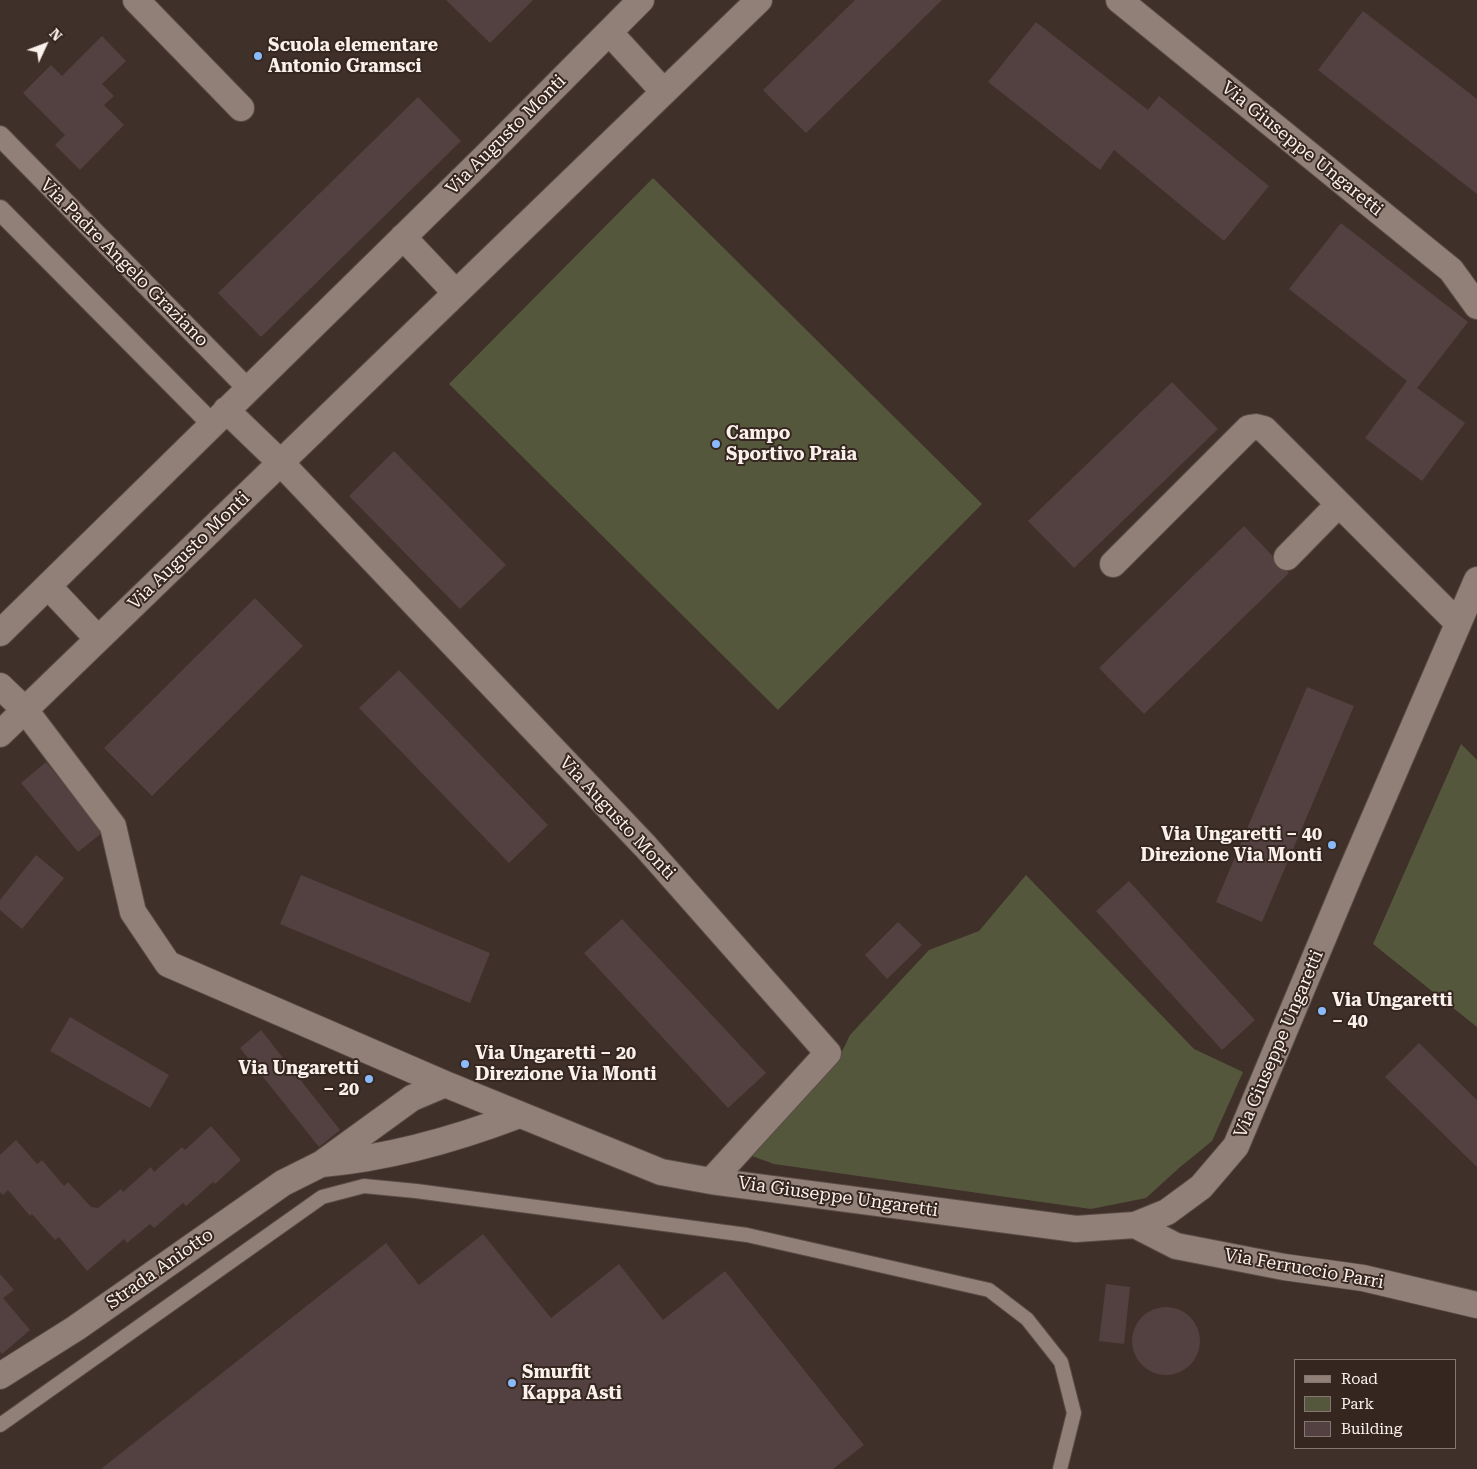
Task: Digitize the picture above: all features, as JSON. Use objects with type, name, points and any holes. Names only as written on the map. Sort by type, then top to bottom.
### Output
[{"type":"street","points":[[136,0],[241,108]]},
{"type":"street","name":"Via Augusto Monti","points":[[0,633],[641,0]]},
{"type":"street","name":"Via Augusto Monti","points":[[0,734],[759,0]]},
{"type":"street","name":"Via Giuseppe Ungaretti","points":[[1119,0],[1451,270],[1477,306]]},
{"type":"street","points":[[609,32],[664,92]]},
{"type":"street","name":"Via Padre Angelo Graziano","points":[[0,136],[248,389]]},
{"type":"street","points":[[0,210],[219,417]]},
{"type":"street","points":[[403,237],[456,293]]},
{"type":"street","name":"Via Augusto Monti","points":[[219,417],[281,463],[646,847],[828,1053],[711,1181]]},
{"type":"street","points":[[1113,564],[1249,428],[1256,426],[1264,429],[1458,624]]},
{"type":"street","points":[[1287,557],[1338,504]]},
{"type":"street","name":"Via Giuseppe Ungaretti","points":[[0,686],[25,710],[113,826],[133,912],[168,964],[444,1084],[661,1172],[711,1181],[1076,1229],[1135,1225],[1167,1212],[1201,1187],[1236,1146],[1350,874],[1477,580]]},
{"type":"street","points":[[48,586],[98,639]]},
{"type":"street","name":"Strada Aniotto","points":[[0,1376],[76,1328],[283,1183],[321,1164],[412,1098],[444,1084]]},
{"type":"street","name":"Strada Aniotto","points":[[321,1164],[359,1160],[395,1152],[481,1129],[519,1115]]},
{"type":"street","name":"Via Ferruccio Parri","points":[[1135,1225],[1176,1246],[1284,1267],[1363,1278],[1477,1305]]},
{"type":"lane","points":[[0,1425],[322,1197],[364,1186],[416,1191],[747,1235],[989,1290],[1027,1319],[1061,1362],[1074,1412],[1060,1469]]},
{"type":"green space","name":"Campo Sportivo Praia","points":[[653,178],[982,504],[778,710],[449,384]]},
{"type":"green space","points":[[1461,744],[1477,760],[1477,1027],[1373,944]]},
{"type":"green space","points":[[1026,875],[1194,1049],[1243,1072],[1212,1141],[1146,1198],[1091,1209],[774,1164],[752,1156],[837,1062],[850,1035],[929,950],[979,931]]},
{"type":"building","points":[[446,0],[533,0],[490,43]]},
{"type":"building","points":[[855,0],[942,0],[806,133],[763,90]]},
{"type":"building","points":[[1363,11],[1477,99],[1477,194],[1318,70]]},
{"type":"building","points":[[1036,22],[1148,110],[1159,96],[1269,186],[1224,241],[1114,150],[1100,170],[988,82]]},
{"type":"building","points":[[102,36],[126,61],[102,84],[114,96],[104,105],[124,125],[80,170],[55,145],[65,135],[23,93],[51,65],[62,76]]},
{"type":"building","points":[[418,97],[461,141],[261,337],[218,293]]},
{"type":"building","points":[[1341,223],[1468,322],[1417,388],[1465,423],[1422,481],[1365,438],[1407,381],[1289,289]]},
{"type":"building","points":[[1172,382],[1218,429],[1074,568],[1028,521]]},
{"type":"building","points":[[394,451],[506,565],[460,609],[349,496]]},
{"type":"building","points":[[1244,526],[1289,573],[1144,714],[1099,668]]},
{"type":"building","points":[[255,598],[303,646],[152,796],[104,748]]},
{"type":"building","points":[[399,670],[548,825],[509,863],[359,708]]},
{"type":"building","points":[[1307,687],[1354,706],[1262,922],[1216,902]]},
{"type":"building","points":[[46,762],[103,832],[78,852],[21,783]]},
{"type":"building","points":[[36,855],[64,878],[22,929],[0,910],[0,900]]},
{"type":"building","points":[[301,875],[490,953],[470,1003],[280,924]]},
{"type":"building","points":[[1129,881],[1255,1020],[1222,1050],[1096,911]]},
{"type":"building","points":[[622,919],[766,1073],[728,1108],[584,953]]},
{"type":"building","points":[[898,922],[922,945],[887,979],[865,955]]},
{"type":"building","points":[[70,1017],[169,1075],[150,1108],[50,1051]]},
{"type":"building","points":[[261,1030],[340,1130],[319,1147],[240,1048]]},
{"type":"building","points":[[1419,1043],[1477,1100],[1477,1167],[1385,1077]]},
{"type":"building","points":[[211,1126],[241,1160],[215,1184],[213,1182],[186,1206],[183,1203],[154,1228],[150,1224],[127,1243],[124,1239],[87,1271],[59,1237],[55,1240],[32,1214],[30,1216],[8,1190],[3,1195],[0,1192],[0,1155],[16,1140],[37,1164],[42,1160],[64,1186],[68,1182],[91,1207],[98,1208],[121,1189],[123,1192],[151,1167],[154,1172],[182,1147],[185,1150]]},
{"type":"building","name":"Smurfit Kappa Asti","points":[[483,1234],[551,1318],[619,1264],[663,1320],[725,1271],[864,1445],[833,1469],[101,1469],[386,1243],[419,1285]]},
{"type":"building","points":[[0,1274],[14,1290],[3,1298],[30,1330],[2,1354],[0,1352]]},
{"type":"building","points":[[1106,1284],[1130,1287],[1124,1344],[1099,1341]]},
{"type":"building","points":[[1159,1307],[1173,1307],[1185,1312],[1195,1322],[1200,1334],[1200,1348],[1195,1360],[1185,1370],[1173,1375],[1159,1375],[1147,1370],[1137,1360],[1132,1348],[1132,1334],[1137,1322],[1147,1312]]},
{"type":"place","name":"Scuola elementare Antonio Gramsci","points":[[258,56]]},
{"type":"place","name":"Campo Sportivo Praia","points":[[716,444]]},
{"type":"place","name":"Via Ungaretti – 40 Direzione Via Monti","points":[[1332,845]]},
{"type":"place","name":"Via Ungaretti – 40","points":[[1322,1011]]},
{"type":"place","name":"Via Ungaretti – 20 Direzione Via Monti","points":[[465,1064]]},
{"type":"place","name":"Via Ungaretti – 20","points":[[369,1079]]},
{"type":"place","name":"Smurfit Kappa Asti","points":[[512,1383]]}]
